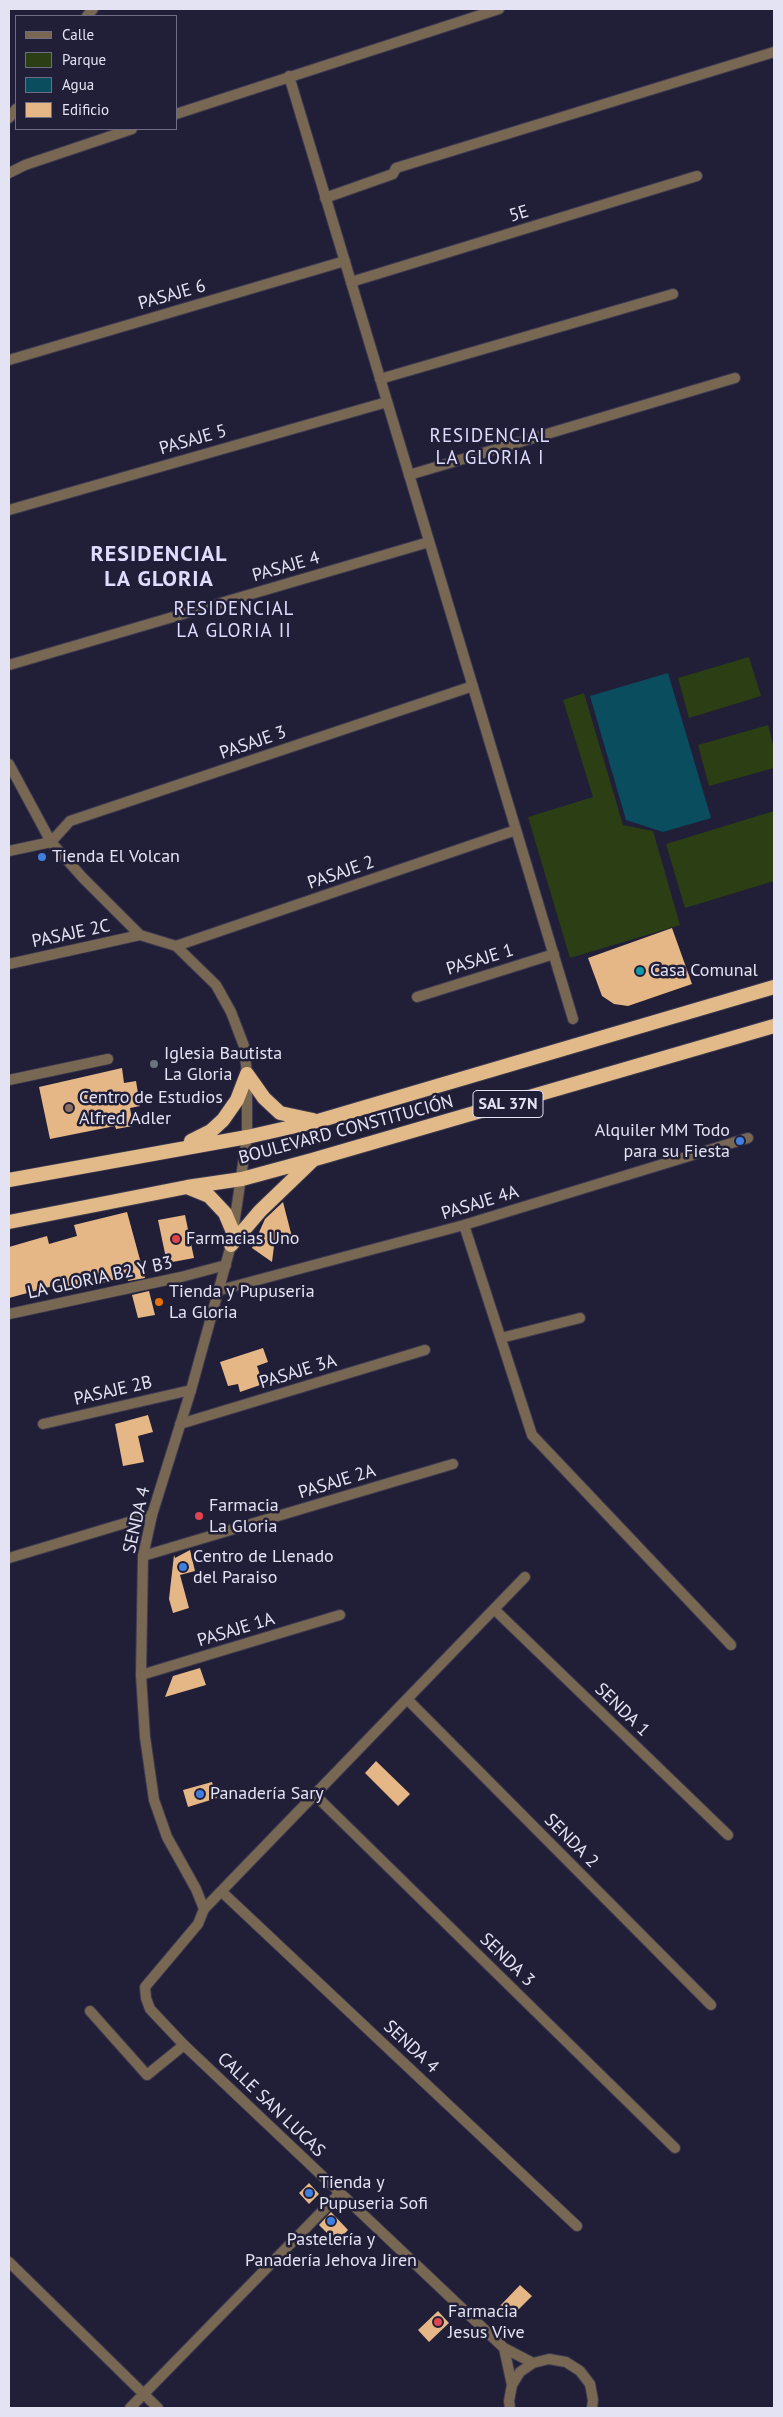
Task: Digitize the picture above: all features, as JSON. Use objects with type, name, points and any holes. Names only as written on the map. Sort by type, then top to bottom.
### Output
[{"type":"highway","name":"BOULEVARD CONSTITUCIÓN","points":[[9,1180],[177,1148],[247,1137],[318,1121],[774,987]]},
{"type":"highway","name":"BOULEVARD CONSTITUCIÓN","points":[[9,1222],[242,1178],[312,1160],[774,1026]]},
{"type":"highway","points":[[247,1074],[264,1098],[280,1113],[318,1121]]},
{"type":"highway","points":[[177,1148],[211,1131],[223,1120],[237,1100],[247,1074]]},
{"type":"highway","points":[[187,1187],[208,1196],[225,1213],[232,1239],[312,1160]]},
{"type":"street","points":[[178,113],[463,14],[499,9]]},
{"type":"street","points":[[325,198],[393,174],[396,168],[774,52]]},
{"type":"street","points":[[289,76],[573,1019]]},
{"type":"street","points":[[9,174],[25,165],[129,130]]},
{"type":"street","name":"5E","points":[[351,282],[697,176]]},
{"type":"street","name":"PASAJE 6","points":[[9,360],[345,262]]},
{"type":"street","points":[[380,379],[673,294]]},
{"type":"street","points":[[409,475],[735,378]]},
{"type":"street","name":"PASAJE 5","points":[[9,510],[387,402]]},
{"type":"street","name":"PASAJE 4","points":[[9,665],[429,542]]},
{"type":"street","name":"PASAJE 3","points":[[51,842],[70,821],[473,686]]},
{"type":"street","points":[[9,764],[51,842],[83,878],[140,936],[176,946]]},
{"type":"street","name":"PASAJE 2","points":[[176,946],[516,830]]},
{"type":"street","points":[[9,851],[51,842]]},
{"type":"street","name":"PASAJE 2C","points":[[9,964],[140,936]]},
{"type":"street","name":"SENDA 4","points":[[176,946],[216,985],[231,1012],[244,1046],[247,1074],[247,1137],[232,1239],[220,1290],[152,1515],[143,1556],[141,1675],[145,1737],[154,1800],[167,1837],[196,1889],[204,1909]]},
{"type":"street","name":"PASAJE 1","points":[[417,997],[554,954]]},
{"type":"street","points":[[9,1080],[108,1059]]},
{"type":"street","name":"PASAJE 4A","points":[[220,1290],[464,1225],[748,1138]]},
{"type":"street","points":[[464,1225],[532,1435],[731,1645]]},
{"type":"street","name":"LA GLORIA B2 Y B3","points":[[9,1314],[181,1277],[226,1265]]},
{"type":"street","points":[[500,1338],[580,1318]]},
{"type":"street","name":"PASAJE 3A","points":[[180,1424],[425,1350]]},
{"type":"street","name":"PASAJE 2B","points":[[43,1424],[191,1390]]},
{"type":"street","name":"PASAJE 2A","points":[[143,1556],[453,1464]]},
{"type":"street","points":[[9,1558],[152,1515]]},
{"type":"street","points":[[204,1909],[525,1577]]},
{"type":"street","name":"SENDA 1","points":[[494,1609],[728,1835]]},
{"type":"street","name":"PASAJE 1A","points":[[141,1675],[340,1615]]},
{"type":"street","name":"SENDA 2","points":[[407,1699],[711,2005]]},
{"type":"street","name":"SENDA 3","points":[[315,1795],[675,2148]]},
{"type":"street","name":"SENDA 4","points":[[222,1892],[577,2226]]},
{"type":"street","name":"CALLE SAN LUCAS","points":[[204,1909],[198,1924],[145,1987],[150,2009],[184,2045],[504,2348],[533,2362]]},
{"type":"street","points":[[90,2011],[148,2075],[184,2045]]},
{"type":"street","points":[[130,2408],[340,2193]]},
{"type":"street","points":[[9,2262],[158,2408]]},
{"type":"street","points":[[504,2348],[512,2386]]},
{"type":"street","points":[[510,2408],[509,2401],[512,2386],[520,2372],[533,2362],[549,2359],[566,2362],[580,2370],[590,2384],[593,2400],[592,2408]]},
{"type":"green space","points":[[749,657],[761,696],[689,718],[678,678]]},
{"type":"green space","points":[[584,693],[623,825],[653,831],[680,925],[570,958],[528,817],[593,797],[563,700]]},
{"type":"green space","points":[[768,725],[774,748],[774,768],[709,786],[698,745]]},
{"type":"green space","points":[[774,811],[774,881],[685,908],[666,844]]},
{"type":"water","points":[[668,673],[711,818],[663,832],[626,820],[590,696]]},
{"type":"building","name":"Casa Comunal","points":[[672,928],[692,984],[628,1006],[614,1004],[602,996],[588,958]]},
{"type":"building","points":[[122,1068],[124,1083],[136,1081],[140,1106],[130,1108],[133,1126],[116,1129],[115,1126],[50,1139],[39,1087]]},
{"type":"building","points":[[283,1202],[293,1241],[274,1246],[272,1262],[252,1248],[265,1219]]},
{"type":"building","points":[[127,1212],[145,1278],[128,1281],[127,1276],[91,1286],[90,1282],[66,1290],[64,1283],[9,1298],[9,1247],[47,1236],[49,1244],[77,1236],[74,1225]]},
{"type":"building","name":"Farmacias Uno","points":[[185,1215],[194,1258],[167,1263],[158,1220]]},
{"type":"building","points":[[149,1291],[155,1315],[138,1318],[132,1295]]},
{"type":"building","points":[[263,1348],[268,1362],[257,1366],[263,1384],[240,1392],[238,1384],[228,1386],[220,1362]]},
{"type":"building","points":[[148,1415],[153,1432],[138,1436],[144,1462],[123,1466],[115,1424]]},
{"type":"building","points":[[190,1550],[195,1571],[180,1575],[189,1608],[173,1613],[169,1599],[174,1555],[175,1558]]},
{"type":"building","points":[[200,1668],[206,1685],[165,1697],[173,1676]]},
{"type":"building","points":[[376,1761],[410,1794],[398,1806],[365,1773]]},
{"type":"building","name":"Panadería Sary","points":[[212,1782],[217,1798],[188,1807],[183,1790]]},
{"type":"building","name":"Tienda y Pupuseria Sofi","points":[[309,2183],[319,2194],[309,2204],[299,2193]]},
{"type":"building","points":[[331,2212],[348,2230],[336,2242],[319,2225]]},
{"type":"building","points":[[520,2285],[532,2296],[509,2319],[498,2308]]},
{"type":"building","points":[[438,2311],[449,2323],[429,2342],[418,2330]]},
{"type":"place","name":"Tienda El Volcan","points":[[42,857]]},
{"type":"place","name":"Casa Comunal","points":[[640,971]]},
{"type":"place","name":"Iglesia Bautista La Gloria","points":[[154,1064]]},
{"type":"place","name":"Centro de Estudios Alfred Adler","points":[[69,1108]]},
{"type":"place","name":"Alquiler MM Todo para su Fiesta","points":[[740,1141]]},
{"type":"place","name":"Farmacias Uno","points":[[176,1239]]},
{"type":"place","name":"Tienda y Pupuseria La Gloria","points":[[159,1302]]},
{"type":"place","name":"Farmacia La Gloria","points":[[199,1516]]},
{"type":"place","name":"Centro de Llenado del Paraiso","points":[[183,1567]]},
{"type":"place","name":"Panadería Sary","points":[[200,1794]]},
{"type":"place","name":"Tienda y Pupuseria Sofi","points":[[309,2193]]},
{"type":"place","name":"Pastelería y Panadería Jehova Jiren","points":[[331,2221]]},
{"type":"place","name":"Farmacia Jesus Vive","points":[[438,2322]]},
{"type":"district","name":"RESIDENCIAL LA GLORIA I","points":[[490,448]]},
{"type":"district","name":"RESIDENCIAL LA GLORIA","points":[[159,568]]},
{"type":"district","name":"RESIDENCIAL LA GLORIA II","points":[[234,621]]}]
